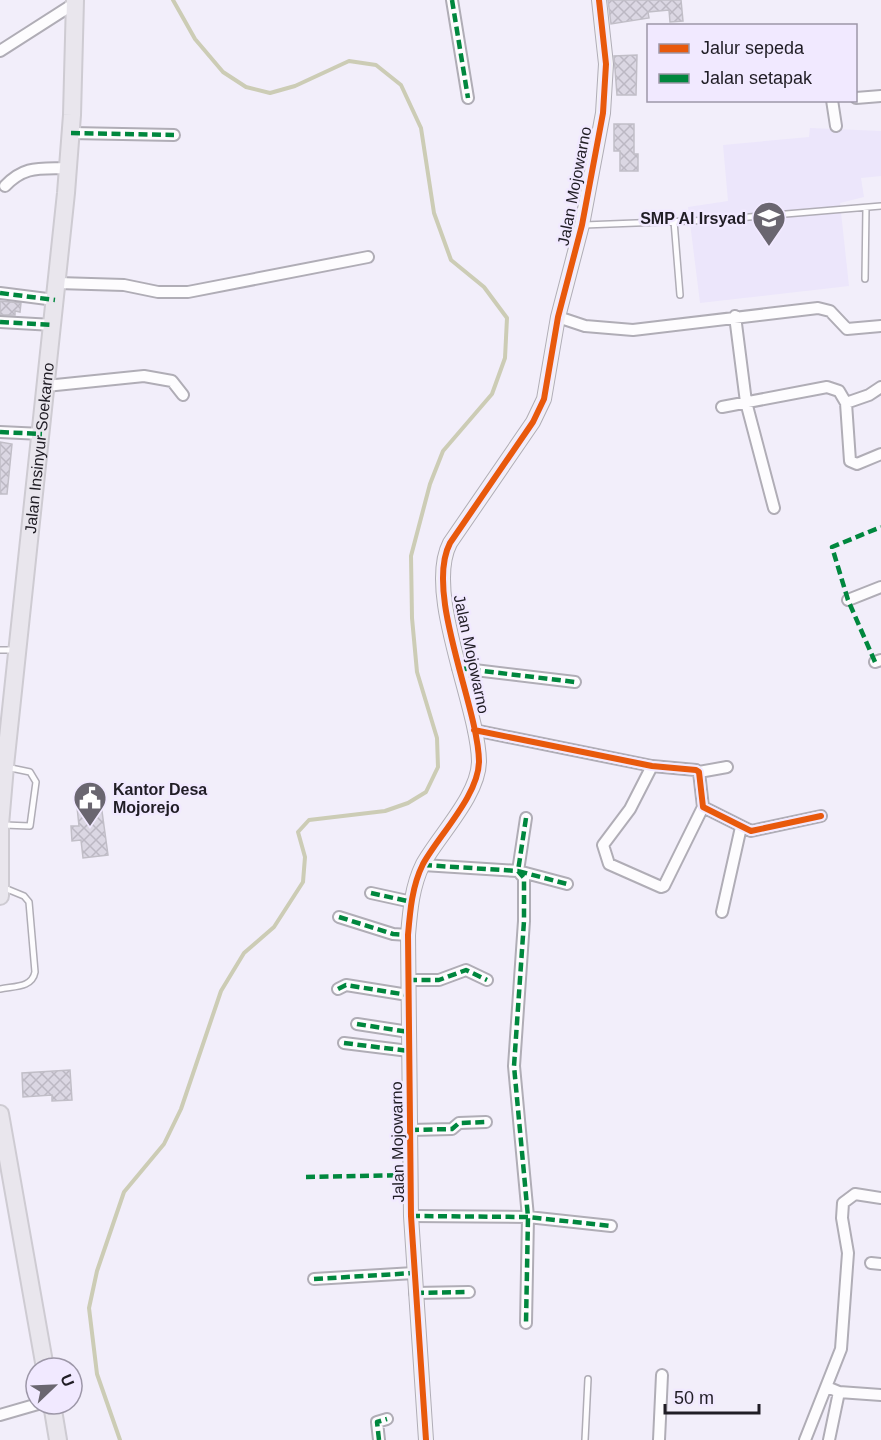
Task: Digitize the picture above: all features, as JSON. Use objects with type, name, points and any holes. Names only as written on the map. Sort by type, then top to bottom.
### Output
[{"type":"main road","name":"Jalan Insinyur Soekarno","points":[[0,896],[0,825],[5,766],[8,650],[42,434],[54,325],[71,133],[75,1]]},
{"type":"main road","points":[[0,1123],[43,1356]]},
{"type":"main road","points":[[54,1416],[58,1440]]},
{"type":"street","points":[[452,0],[468,98]]},
{"type":"street","name":"Jalan Mojowarno","points":[[426,1440],[411,1216],[408,935],[412,902],[423,865],[476,779],[478,758],[446,600],[443,573],[445,554],[540,410],[558,317],[582,225],[605,90],[606,64],[599,0]]},
{"type":"street","points":[[0,51],[75,1]]},
{"type":"street","points":[[857,98],[881,96]]},
{"type":"street","points":[[832,102],[836,126]]},
{"type":"street","points":[[71,133],[174,135]]},
{"type":"street","points":[[4,186],[16,175],[29,169],[68,168]]},
{"type":"street","points":[[58,282],[124,285],[158,292],[188,292],[368,257]]},
{"type":"street","points":[[0,293],[55,300]]},
{"type":"street","points":[[558,317],[585,326],[633,330],[735,316],[818,308],[831,311],[847,329],[881,326]]},
{"type":"street","points":[[735,316],[746,402],[774,508]]},
{"type":"street","points":[[0,322],[54,325]]},
{"type":"street","points":[[46,386],[144,376],[172,381],[183,395]]},
{"type":"street","points":[[722,406],[827,387],[839,391],[846,403],[850,461],[857,464],[881,454]]},
{"type":"street","points":[[846,403],[869,395],[881,387]]},
{"type":"street","points":[[0,432],[42,434]]},
{"type":"street","points":[[848,600],[881,587]]},
{"type":"street","points":[[458,668],[575,682]]},
{"type":"street","points":[[474,730],[652,766],[699,772],[727,766]]},
{"type":"street","points":[[652,766],[630,809],[603,845],[609,864],[661,887],[664,886],[704,807],[699,772]]},
{"type":"street","points":[[704,807],[741,827],[759,831],[821,816]]},
{"type":"street","points":[[526,818],[518,871],[524,878],[524,921],[514,1066],[528,1216],[526,1323]]},
{"type":"street","points":[[722,912],[741,827]]},
{"type":"street","points":[[423,865],[518,871],[567,884]]},
{"type":"street","points":[[371,893],[412,902]]},
{"type":"street","points":[[339,918],[393,934],[408,935]]},
{"type":"street","points":[[408,980],[439,980],[466,970],[487,980]]},
{"type":"street","points":[[338,989],[346,985],[408,995]]},
{"type":"street","points":[[357,1024],[409,1032]]},
{"type":"street","points":[[344,1043],[409,1051]]},
{"type":"street","points":[[410,1130],[452,1129],[459,1123],[486,1122]]},
{"type":"street","points":[[805,1440],[841,1349],[846,1308],[848,1253],[842,1218],[843,1203],[855,1194],[881,1198]]},
{"type":"street","points":[[411,1216],[528,1216],[611,1227]]},
{"type":"street","points":[[314,1279],[414,1273]]},
{"type":"street","points":[[415,1293],[469,1292]]},
{"type":"street","points":[[659,1440],[662,1375]]},
{"type":"street","points":[[826,1387],[840,1392],[881,1395]]},
{"type":"street","points":[[829,1440],[840,1392]]},
{"type":"street","points":[[0,1415],[24,1408]]},
{"type":"street","points":[[379,1440],[377,1422],[387,1419]]},
{"type":"lane","points":[[582,225],[675,221],[881,206]]},
{"type":"lane","points":[[865,279],[866,208]]},
{"type":"lane","points":[[675,221],[680,294]]},
{"type":"lane","points":[[0,825],[30,826],[36,782],[30,772],[5,766]]},
{"type":"lane","points":[[0,886],[24,896],[28,902],[35,972],[29,984],[0,988]]},
{"type":"lane","points":[[585,1440],[588,1379]]},
{"type":"shaded area","name":"SMP Al Irsyad","points":[[810,128],[881,131],[881,176],[861,178],[864,197],[840,203],[849,286],[700,303],[688,207],[728,201],[723,145],[809,137]]},
{"type":"building","points":[[608,0],[681,0],[683,21],[670,22],[669,10],[648,12],[649,18],[611,24]]},
{"type":"building","points":[[637,55],[636,95],[617,95],[614,56]]},
{"type":"building","points":[[614,124],[634,124],[634,154],[638,154],[638,171],[620,171],[620,151],[614,151]]},
{"type":"building","points":[[0,301],[21,303],[20,312],[15,311],[15,315],[0,315]]},
{"type":"building","points":[[0,442],[12,444],[7,494],[0,494]]},
{"type":"building","points":[[101,804],[108,855],[83,858],[81,840],[72,841],[71,826],[79,826],[77,807]]},
{"type":"building","points":[[70,1070],[72,1100],[52,1101],[52,1095],[23,1097],[22,1073]]},
{"type":"waterway","points":[[120,1440],[97,1374],[89,1308],[97,1271],[124,1192],[164,1144],[181,1109],[221,991],[244,953],[274,927],[303,882],[305,857],[298,832],[309,820],[385,811],[408,803],[426,792],[438,767],[437,738],[417,672],[412,618],[411,556],[430,484],[443,451],[492,394],[505,358],[507,318],[484,287],[451,260],[434,213],[421,128],[401,85],[376,65],[349,61],[295,86],[270,93],[246,87],[223,72],[195,39],[173,0]]},
{"type":"marked path","points":[[452,0],[468,98]]},
{"type":"marked path","points":[[71,133],[174,135]]},
{"type":"marked path","points":[[0,293],[55,300]]},
{"type":"marked path","points":[[0,322],[53,325]]},
{"type":"marked path","points":[[0,432],[42,434]]},
{"type":"marked path","points":[[875,662],[848,600],[832,547],[881,527]]},
{"type":"marked path","points":[[458,668],[575,682]]},
{"type":"marked path","points":[[526,818],[518,871],[567,884]]},
{"type":"marked path","points":[[423,865],[518,871],[524,878],[524,921],[514,1066],[528,1217],[526,1323]]},
{"type":"marked path","points":[[371,893],[412,902]]},
{"type":"marked path","points":[[339,917],[393,934],[408,935]]},
{"type":"marked path","points":[[408,980],[439,980],[466,970],[487,980]]},
{"type":"marked path","points":[[338,989],[346,985],[408,995]]},
{"type":"marked path","points":[[357,1024],[409,1032]]},
{"type":"marked path","points":[[344,1043],[409,1051]]},
{"type":"marked path","points":[[410,1130],[452,1129],[459,1123],[486,1122]]},
{"type":"marked path","points":[[306,1177],[411,1175]]},
{"type":"marked path","points":[[411,1216],[528,1217],[611,1226]]},
{"type":"marked path","points":[[314,1279],[414,1273]]},
{"type":"marked path","points":[[415,1293],[469,1292]]},
{"type":"marked path","points":[[379,1440],[377,1422],[387,1419]]},
{"type":"cycle path","points":[[426,1440],[411,1216],[408,935],[412,899],[419,872],[466,801],[477,774],[479,761],[470,711],[447,619],[443,590],[444,564],[450,543],[533,422],[544,399],[558,317],[582,225],[603,113],[606,64],[599,0]]},
{"type":"cycle path","points":[[474,730],[652,766],[696,770],[699,772],[703,807],[751,831],[821,816]]},
{"type":"place","name":"SMP Al Irsyad","points":[[769,247]]},
{"type":"place","name":"Kantor Desa Mojorejo","points":[[90,827]]}]
